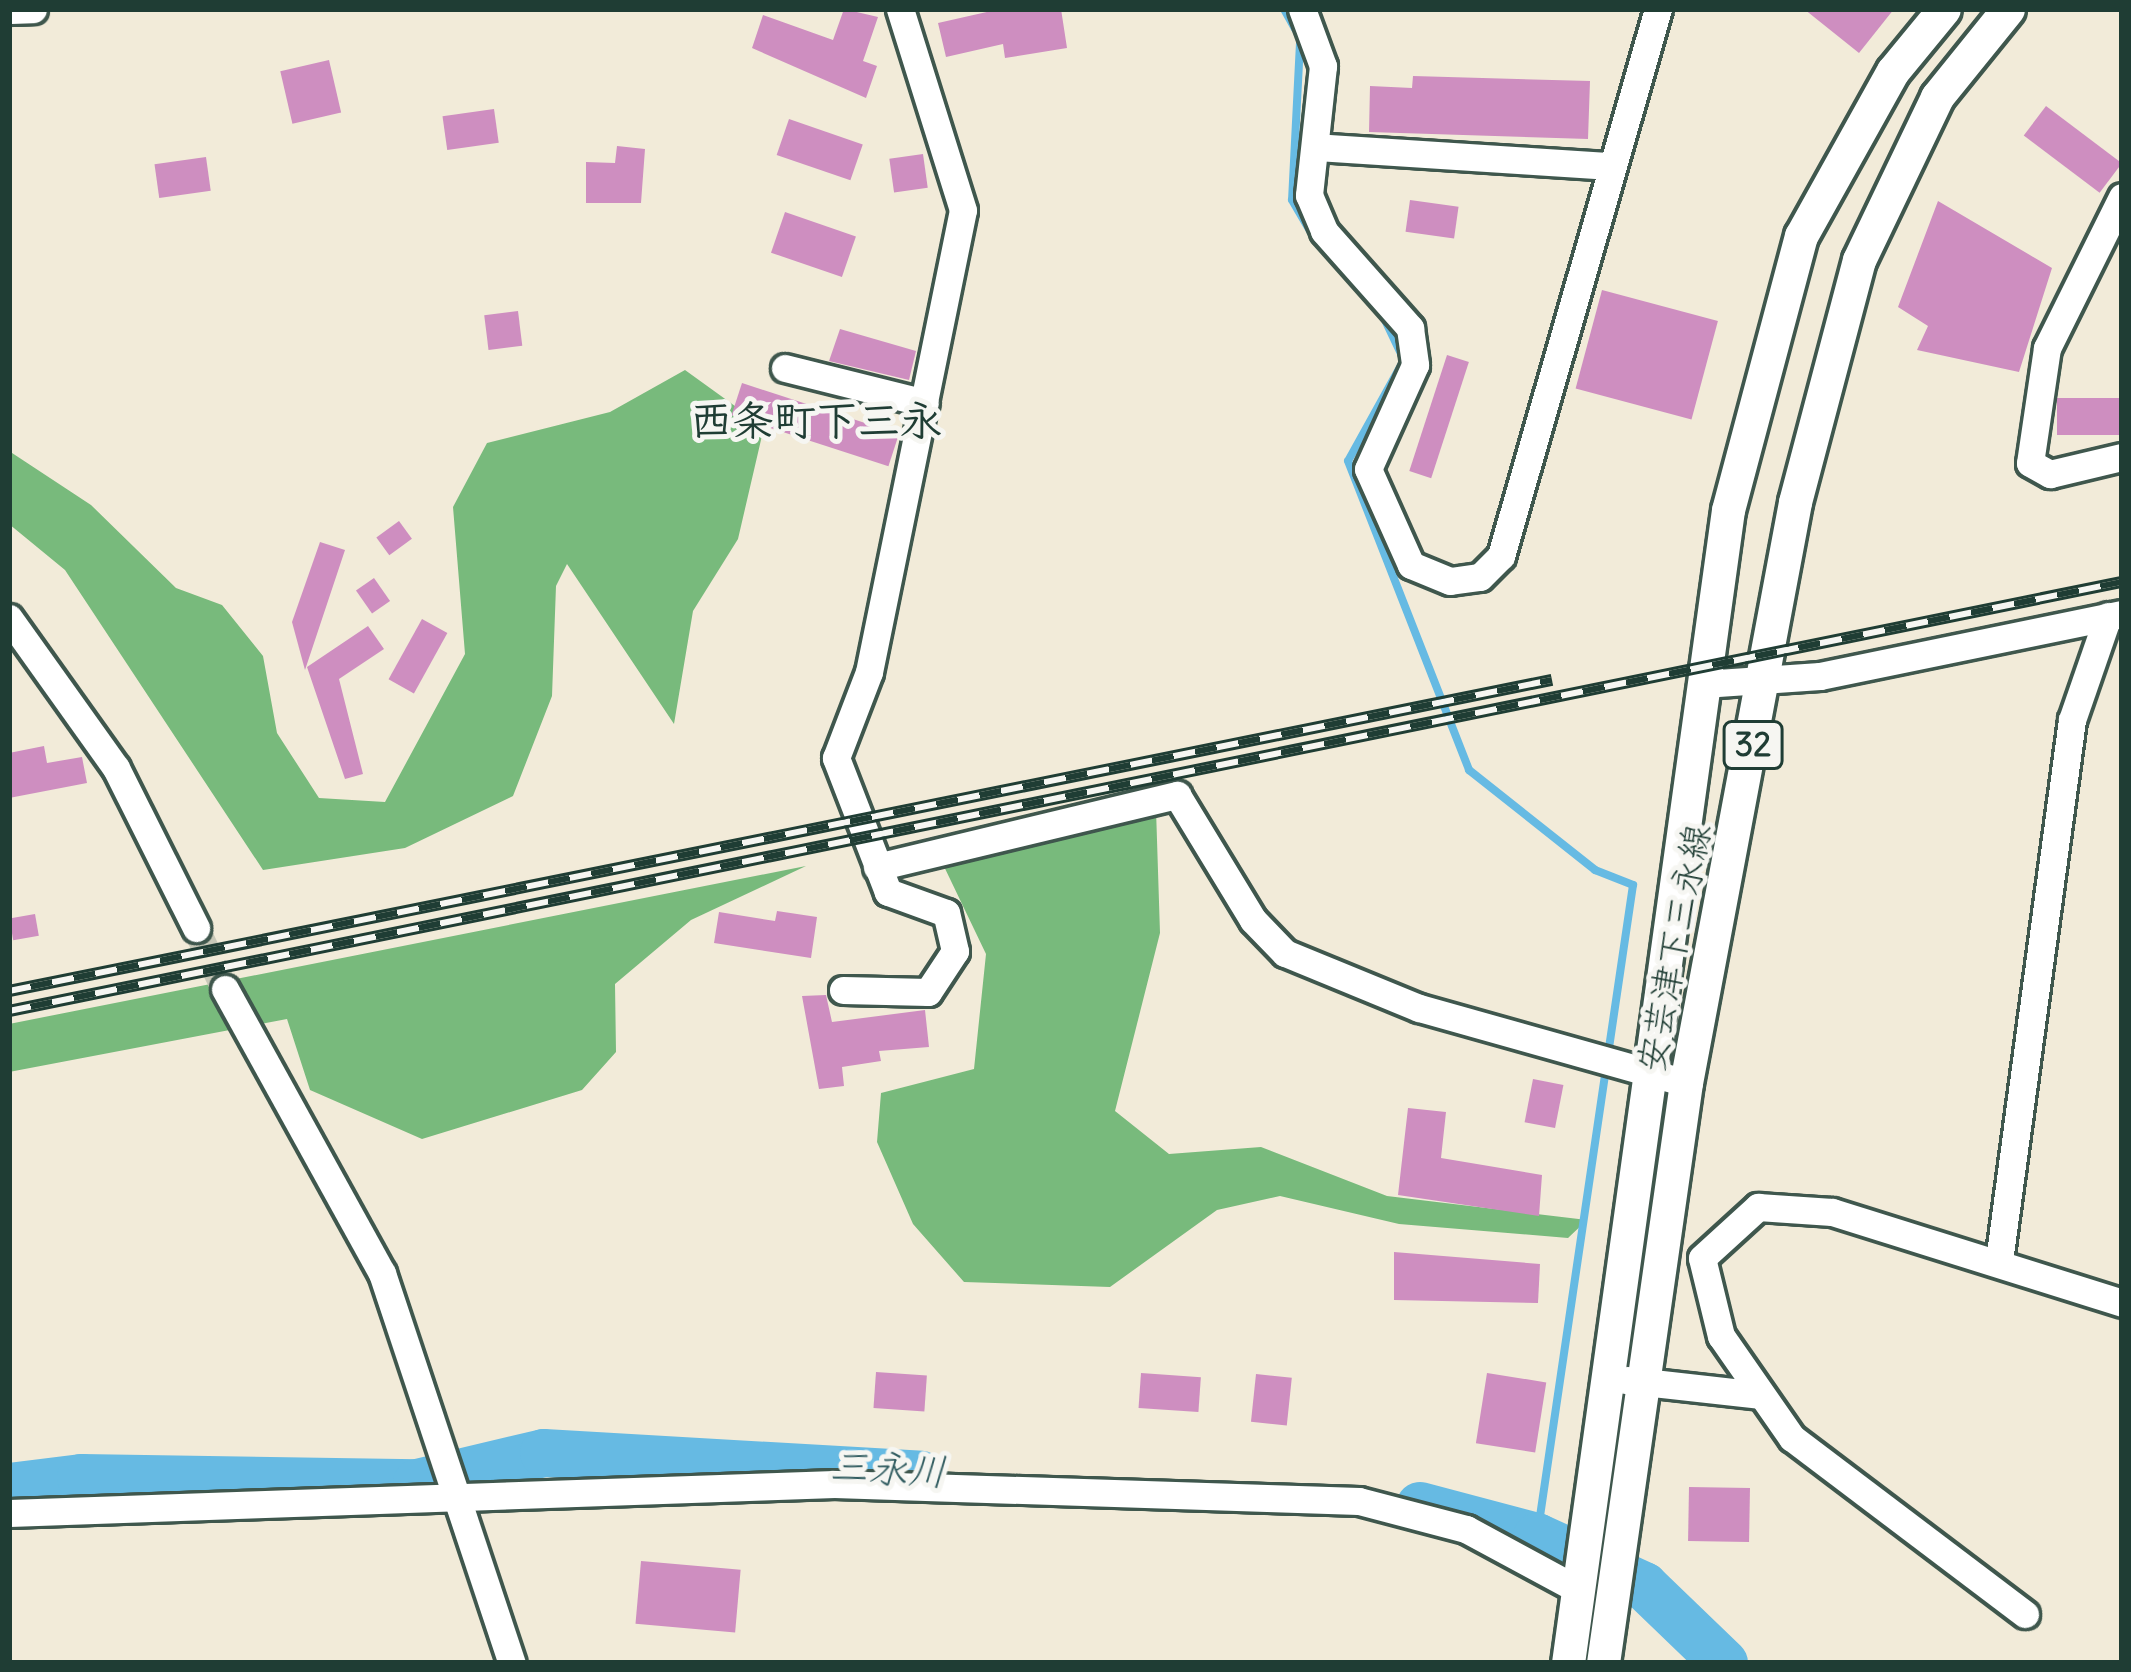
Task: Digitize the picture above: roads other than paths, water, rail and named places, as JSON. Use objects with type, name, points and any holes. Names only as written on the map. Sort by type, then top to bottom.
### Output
[{"type":"main road","name":"安芸津下三永線","points":[[1568,1663],[1606,1379],[1622,1068],[1703,684],[1728,510],[1801,236],[1894,70],[1944,9]]},
{"type":"main road","name":"安芸津下三永線","points":[[1603,1663],[1650,1381],[1687,1083],[1766,679],[1795,502],[1858,260],[1937,97],[2008,9]]},
{"type":"street","points":[[9,10],[33,9]]},
{"type":"street","points":[[843,990],[928,992],[950,969],[946,913],[887,892],[836,758],[869,673],[963,210],[900,9]]},
{"type":"street","points":[[1302,9],[1323,66],[1309,195],[1324,231],[1410,328],[1415,364],[1368,469],[1411,565],[1450,581],[1480,577],[1501,556],[1605,166],[1658,9]]},
{"type":"street","points":[[1316,147],[1605,166]]},
{"type":"street","points":[[2122,197],[2047,348],[2030,463],[2050,474],[2122,458]]},
{"type":"street","points":[[785,368],[925,403]]},
{"type":"street","points":[[1703,684],[1766,679],[2115,615]]},
{"type":"street","points":[[1999,1261],[2072,720],[2115,615]]},
{"type":"street","points":[[9,618],[116,768],[196,928]]},
{"type":"street","points":[[877,867],[1177,795],[1252,920],[1286,952],[1622,1068],[1687,1083]]},
{"type":"street","points":[[225,989],[382,1273],[512,1663]]},
{"type":"street","points":[[2024,1614],[1792,1438],[1721,1336],[1702,1258],[1758,1207],[1832,1212],[2122,1303]]},
{"type":"street","points":[[1606,1379],[1759,1395]]},
{"type":"street","points":[[9,1514],[834,1484],[1359,1501],[1466,1529],[1579,1589]]},
{"type":"waterway","points":[[1284,9],[1295,29]]},
{"type":"waterway","points":[[1300,43],[1292,200],[1316,241]]},
{"type":"waterway","points":[[1385,320],[1404,360],[1348,461],[1469,770],[1595,870],[1633,885],[1537,1537]]},
{"type":"waterway","name":"三永川","points":[[9,1487],[81,1478],[417,1483],[544,1453],[921,1475]]},
{"type":"waterway","name":"三永川","points":[[1420,1506],[1537,1537],[1644,1586],[1724,1663]]},
{"type":"tunnel","points":[[196,928],[225,989]]},
{"type":"railway","points":[[9,1011],[2122,582]]},
{"type":"railway","points":[[9,991],[1552,680]]},
{"type":"district","name":"西条町下三永","points":[[816,420]]}]
